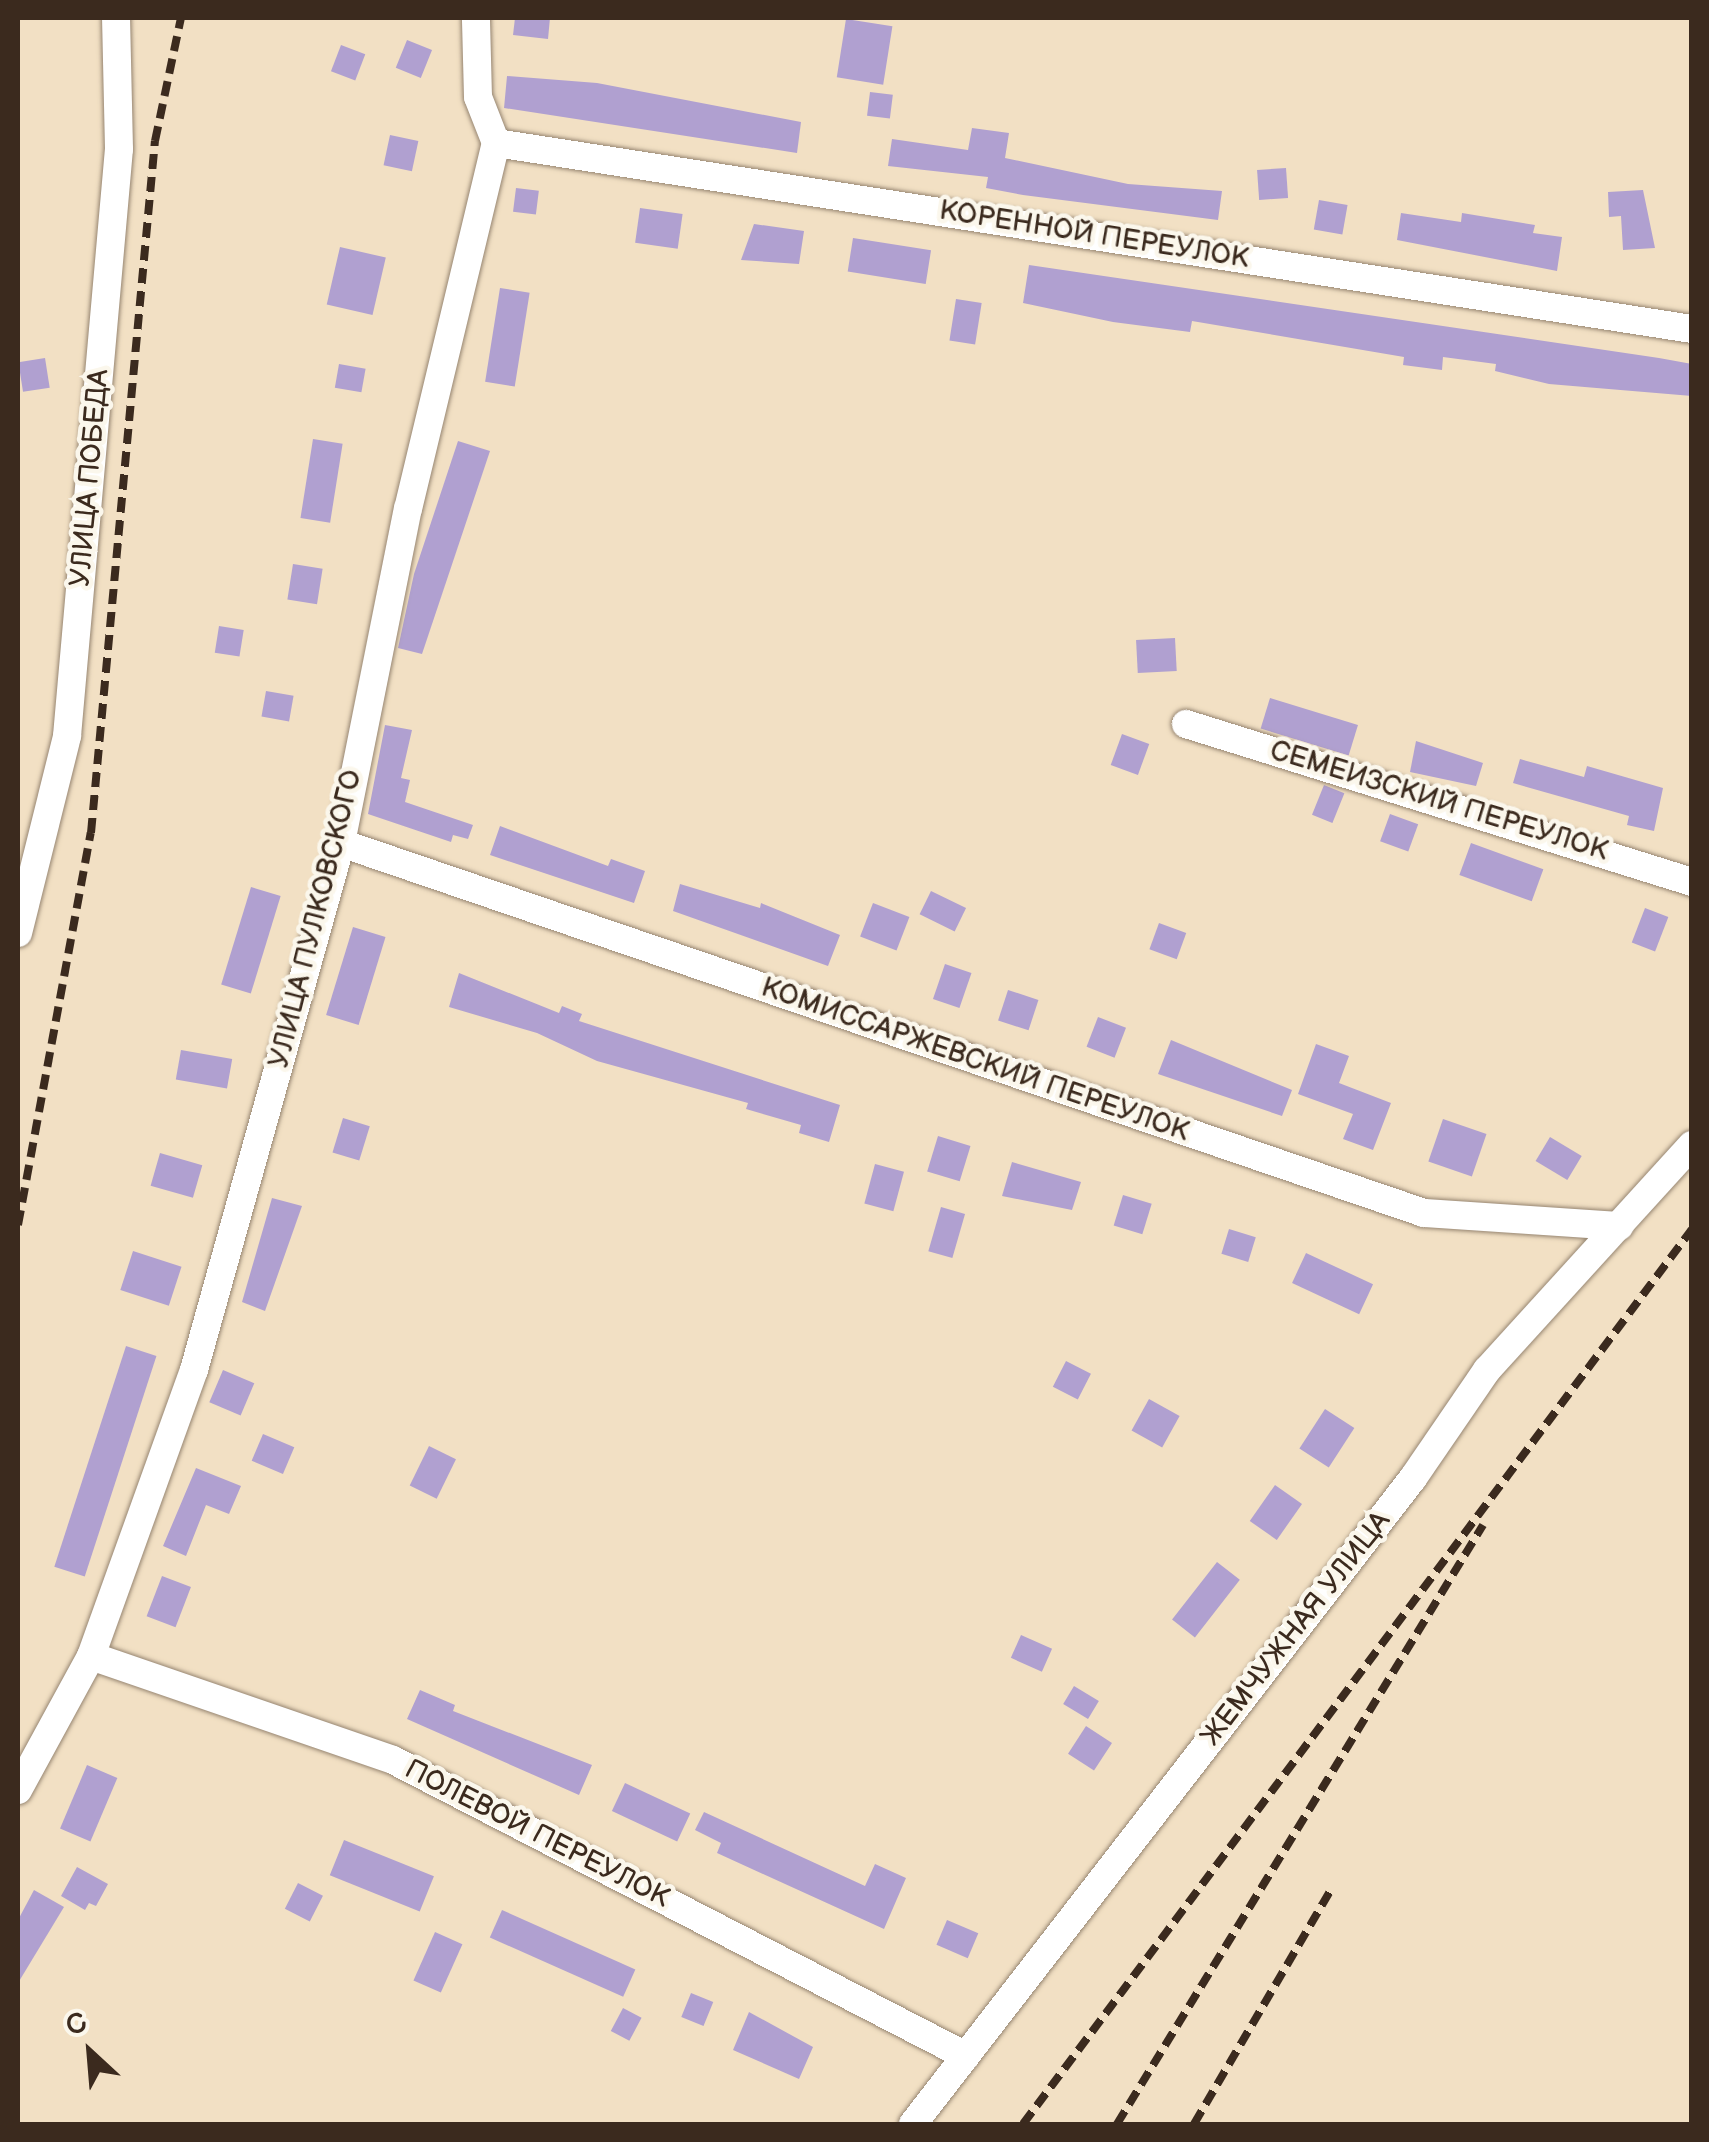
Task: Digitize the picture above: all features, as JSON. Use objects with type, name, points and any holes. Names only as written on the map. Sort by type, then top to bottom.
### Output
[{"type":"street","name":"УЛИЦА ПОБЕДА","points":[[18,933],[68,736],[119,148],[116,18]]},
{"type":"street","points":[[476,18],[478,97],[496,144]]},
{"type":"street","name":"КОРЕННОЙ ПЕРЕУЛОК","points":[[496,144],[1692,328]]},
{"type":"street","name":"УЛИЦА ПУЛКОВСКОГО","points":[[18,1790],[90,1656],[194,1370],[341,843],[408,509],[496,144]]},
{"type":"street","name":"СЕМЕИЗСКИЙ ПЕРЕУЛОК","points":[[1186,724],[1692,882]]},
{"type":"street","name":"КОМИССАРЖЕВСКИЙ ПЕРЕУЛОК","points":[[341,843],[1424,1213],[1620,1226]]},
{"type":"street","name":"ЖЕМЧУЖНАЯ УЛИЦА","points":[[913,2124],[1412,1478],[1486,1370],[1692,1145]]},
{"type":"street","name":"ПОЛЕВОЙ ПЕРЕУЛОК","points":[[90,1656],[393,1760],[966,2056]]},
{"type":"building","points":[[515,18],[550,18],[548,39],[513,35]]},
{"type":"building","points":[[846,19],[892,26],[883,85],[837,77]]},
{"type":"building","points":[[407,40],[432,50],[421,78],[396,68]]},
{"type":"building","points":[[341,45],[365,54],[355,80],[331,71]]},
{"type":"building","points":[[507,76],[597,83],[801,122],[797,153],[504,108]]},
{"type":"building","points":[[870,92],[893,95],[890,119],[867,116]]},
{"type":"building","points":[[972,128],[1009,133],[1005,158],[1128,184],[1222,191],[1218,220],[1023,195],[986,188],[988,177],[888,166],[892,139],[968,150]]},
{"type":"building","points":[[390,135],[418,141],[412,171],[384,165]]},
{"type":"building","points":[[1286,168],[1288,198],[1259,200],[1257,170]]},
{"type":"building","points":[[516,188],[539,191],[536,215],[513,212]]},
{"type":"building","points":[[1643,190],[1655,248],[1623,250],[1621,216],[1609,217],[1608,192]]},
{"type":"building","points":[[1319,200],[1348,205],[1342,235],[1314,230]]},
{"type":"building","points":[[640,208],[683,214],[678,249],[635,243]]},
{"type":"building","points":[[1401,213],[1461,222],[1462,213],[1535,225],[1533,233],[1562,237],[1557,271],[1397,240]]},
{"type":"building","points":[[754,224],[804,231],[799,264],[741,260]]},
{"type":"building","points":[[853,238],[931,250],[926,284],[848,272]]},
{"type":"building","points":[[340,247],[386,258],[373,315],[327,304]]},
{"type":"building","points":[[1029,265],[1692,364],[1692,396],[1549,384],[1495,371],[1496,364],[1443,357],[1442,370],[1403,365],[1404,357],[1192,321],[1190,332],[1113,322],[1023,303]]},
{"type":"building","points":[[500,288],[530,293],[515,387],[485,382]]},
{"type":"building","points":[[956,299],[982,303],[975,345],[949,340]]},
{"type":"building","points":[[45,358],[50,388],[23,392],[18,362]]},
{"type":"building","points":[[339,364],[366,369],[361,392],[335,388]]},
{"type":"building","points":[[313,439],[343,444],[330,523],[300,518]]},
{"type":"building","points":[[458,441],[490,451],[422,654],[398,648],[414,574]]},
{"type":"building","points":[[293,564],[323,569],[317,604],[287,600]]},
{"type":"building","points":[[219,626],[244,630],[239,657],[215,653]]},
{"type":"building","points":[[1175,638],[1177,671],[1138,673],[1136,640]]},
{"type":"building","points":[[266,691],[294,696],[289,721],[261,717]]},
{"type":"building","points":[[1270,698],[1358,725],[1349,755],[1261,729]]},
{"type":"building","points":[[385,725],[412,730],[401,778],[410,780],[405,802],[473,825],[468,839],[453,835],[451,842],[368,814]]},
{"type":"building","points":[[1122,734],[1149,744],[1138,775],[1111,765]]},
{"type":"building","points":[[1416,741],[1483,763],[1476,786],[1410,772]]},
{"type":"building","points":[[1520,759],[1584,777],[1587,766],[1663,788],[1654,831],[1627,825],[1629,816],[1513,783]]},
{"type":"building","points":[[1324,785],[1344,793],[1332,823],[1312,815]]},
{"type":"building","points":[[1390,814],[1418,824],[1408,852],[1380,841]]},
{"type":"building","points":[[500,826],[608,866],[611,859],[645,871],[634,903],[490,855]]},
{"type":"building","points":[[1471,843],[1543,869],[1532,901],[1459,875]]},
{"type":"building","points":[[680,884],[760,908],[761,903],[840,935],[828,966],[673,911]]},
{"type":"building","points":[[251,887],[281,896],[251,994],[221,985]]},
{"type":"building","points":[[931,891],[966,908],[955,931],[920,914]]},
{"type":"building","points":[[873,903],[909,917],[897,951],[860,937]]},
{"type":"building","points":[[1645,908],[1668,917],[1655,952],[1632,943]]},
{"type":"building","points":[[1159,923],[1186,933],[1177,959],[1149,949]]},
{"type":"building","points":[[353,927],[386,937],[359,1025],[326,1015]]},
{"type":"building","points":[[945,964],[971,973],[959,1008],[933,999]]},
{"type":"building","points":[[459,973],[559,1013],[562,1006],[582,1014],[579,1021],[840,1105],[829,1142],[799,1133],[801,1125],[746,1109],[748,1103],[597,1061],[537,1033],[449,1007]]},
{"type":"building","points":[[1008,990],[1038,1000],[1029,1030],[998,1020]]},
{"type":"building","points":[[1098,1017],[1126,1028],[1115,1058],[1087,1047]]},
{"type":"building","points":[[1171,1040],[1292,1090],[1282,1116],[1158,1074]]},
{"type":"building","points":[[1316,1044],[1349,1056],[1339,1083],[1391,1103],[1373,1150],[1343,1139],[1353,1114],[1298,1094]]},
{"type":"building","points":[[181,1050],[232,1059],[227,1089],[176,1080]]},
{"type":"building","points":[[343,1118],[370,1126],[359,1161],[332,1152]]},
{"type":"building","points":[[1443,1119],[1486,1134],[1472,1177],[1428,1162]]},
{"type":"building","points":[[938,1136],[971,1146],[960,1181],[927,1171]]},
{"type":"building","points":[[1550,1137],[1582,1156],[1567,1180],[1536,1161]]},
{"type":"building","points":[[160,1153],[202,1165],[193,1198],[151,1186]]},
{"type":"building","points":[[1012,1162],[1081,1182],[1072,1210],[1002,1196]]},
{"type":"building","points":[[875,1164],[904,1172],[893,1211],[864,1204]]},
{"type":"building","points":[[1123,1195],[1152,1204],[1142,1234],[1114,1226]]},
{"type":"building","points":[[272,1198],[302,1206],[265,1311],[242,1302]]},
{"type":"building","points":[[941,1207],[965,1214],[952,1258],[928,1251]]},
{"type":"building","points":[[1229,1229],[1256,1237],[1248,1262],[1221,1254]]},
{"type":"building","points":[[133,1251],[182,1267],[169,1306],[120,1290]]},
{"type":"building","points":[[1306,1253],[1373,1284],[1359,1314],[1292,1283]]},
{"type":"building","points":[[126,1346],[156,1356],[85,1577],[54,1567]]},
{"type":"building","points":[[1066,1361],[1091,1374],[1078,1400],[1053,1387]]},
{"type":"building","points":[[223,1370],[254,1383],[241,1416],[209,1402]]},
{"type":"building","points":[[1149,1399],[1180,1416],[1162,1447],[1132,1430]]},
{"type":"building","points":[[1325,1409],[1354,1428],[1329,1467],[1299,1448]]},
{"type":"building","points":[[263,1434],[294,1447],[283,1474],[252,1461]]},
{"type":"building","points":[[429,1446],[456,1459],[437,1499],[410,1486]]},
{"type":"building","points":[[196,1468],[241,1486],[229,1514],[206,1505],[186,1556],[163,1546]]},
{"type":"building","points":[[1275,1485],[1302,1504],[1277,1540],[1250,1521]]},
{"type":"building","points":[[1217,1562],[1240,1580],[1195,1637],[1172,1620]]},
{"type":"building","points":[[162,1576],[191,1587],[176,1627],[147,1616]]},
{"type":"building","points":[[1021,1635],[1052,1649],[1042,1672],[1011,1658]]},
{"type":"building","points":[[1074,1686],[1099,1701],[1088,1719],[1063,1704]]},
{"type":"building","points":[[420,1690],[455,1705],[453,1711],[592,1765],[579,1795],[407,1719]]},
{"type":"building","points":[[1086,1726],[1112,1743],[1094,1771],[1068,1754]]},
{"type":"building","points":[[87,1765],[117,1778],[90,1841],[60,1829]]},
{"type":"building","points":[[625,1783],[690,1813],[677,1842],[612,1811]]},
{"type":"building","points":[[704,1812],[865,1886],[875,1864],[906,1878],[884,1929],[717,1853],[721,1843],[695,1830]]},
{"type":"building","points":[[344,1840],[434,1876],[420,1912],[330,1875]]},
{"type":"building","points":[[77,1867],[108,1884],[96,1906],[89,1903],[85,1910],[61,1896]]},
{"type":"building","points":[[298,1883],[323,1896],[310,1922],[285,1909]]},
{"type":"building","points":[[34,1890],[64,1907],[18,1983],[18,1920]]},
{"type":"building","points":[[502,1910],[635,1969],[623,1997],[490,1937]]},
{"type":"building","points":[[947,1920],[978,1933],[968,1958],[936,1945]]},
{"type":"building","points":[[435,1932],[462,1944],[441,1993],[413,1980]]},
{"type":"building","points":[[691,1993],[713,2002],[704,2026],[681,2017]]},
{"type":"building","points":[[623,2008],[642,2018],[629,2041],[611,2031]]},
{"type":"building","points":[[749,2012],[813,2047],[799,2079],[733,2050]]},
{"type":"railway","points":[[18,1225],[91,833],[155,141],[181,18]]},
{"type":"railway","points":[[1023,2124],[1692,1229]]},
{"type":"railway","points":[[1117,2124],[1483,1525]]},
{"type":"railway","points":[[1194,2124],[1331,1890]]}]
